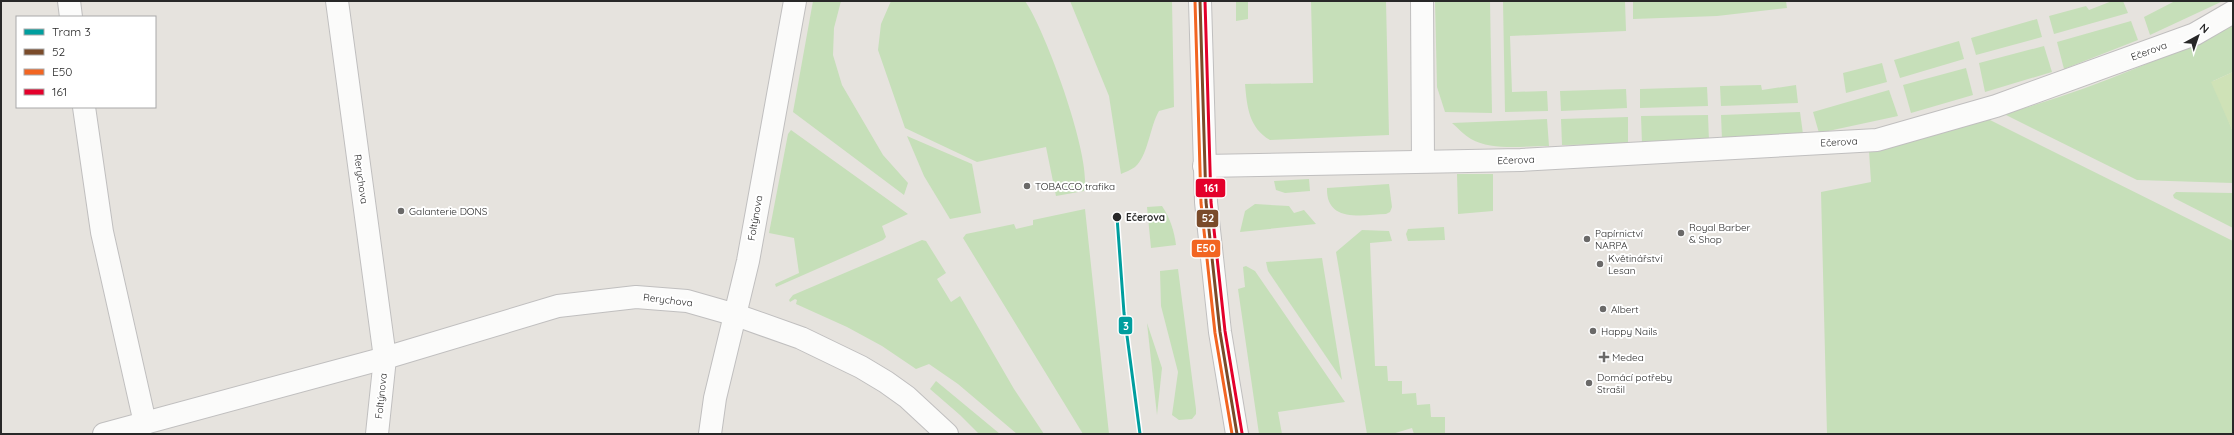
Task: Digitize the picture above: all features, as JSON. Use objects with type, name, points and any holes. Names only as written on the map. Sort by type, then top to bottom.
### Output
[{"type":"street","points":[[69,1],[71,16]]},
{"type":"street","name":"Rerychova","points":[[337,1],[385,358]]},
{"type":"street","name":"Foltýnova","points":[[710,434],[716,398],[736,315],[795,1]]},
{"type":"street","points":[[1200,1],[1204,166],[1220,332],[1237,434]]},
{"type":"street","points":[[1422,1],[1423,161]]},
{"type":"street","name":"Ečerova","points":[[1204,166],[1521,160],[1877,140],[1996,106],[2195,34],[2233,12]]},
{"type":"street","points":[[84,108],[102,232],[145,423]]},
{"type":"street","name":"Rerychova","points":[[104,434],[385,358],[558,306],[628,298],[687,301],[736,315],[801,338],[861,367],[907,397],[947,434]]},
{"type":"street","name":"Foltýnova","points":[[377,434],[385,358]]},
{"type":"green space","points":[[813,1],[841,1],[834,28],[833,55],[842,85],[883,155],[908,183],[904,195],[793,112]]},
{"type":"green space","points":[[891,1],[1025,1],[1034,16],[1055,65],[1075,125],[1085,175],[1084,191],[1056,196],[1046,147],[977,162],[905,128],[878,50],[881,24]]},
{"type":"green space","points":[[1070,1],[1172,1],[1174,107],[1159,111],[1143,156],[1135,167],[1121,174],[1109,96]]},
{"type":"green space","points":[[1236,1],[1248,1],[1248,19],[1236,21]]},
{"type":"green space","points":[[1311,1],[1386,1],[1389,135],[1270,140],[1263,135],[1253,123],[1248,109],[1245,84],[1313,83]]},
{"type":"green space","points":[[1435,1],[1490,1],[1492,113],[1445,112],[1437,87]]},
{"type":"green space","points":[[1503,1],[1625,1],[1626,31],[1510,36],[1512,92],[1547,91],[1548,111],[1505,112]]},
{"type":"green space","points":[[1633,1],[1786,1],[1787,8],[1717,16],[1633,19]]},
{"type":"green space","points":[[2112,1],[2123,1],[2128,13],[2054,34],[2049,16],[2086,6],[2089,10]]},
{"type":"green space","points":[[2175,1],[2223,1],[2150,35],[2144,17]]},
{"type":"green space","points":[[2037,19],[2042,37],[1976,55],[1971,38]]},
{"type":"green space","points":[[2131,21],[2138,40],[2064,69],[2057,42]]},
{"type":"green space","points":[[2233,25],[2233,72],[2213,81],[2233,132],[2233,183],[2137,180],[2004,114],[2063,96],[2120,75]]},
{"type":"green space","points":[[1959,41],[1964,59],[1900,78],[1894,60]]},
{"type":"green space","points":[[2044,46],[2052,72],[1985,92],[1979,63]]},
{"type":"green space","points":[[1882,63],[1887,82],[1846,93],[1843,73]]},
{"type":"green space","points":[[1966,68],[1973,95],[1911,113],[1903,85]]},
{"type":"green space","points":[[2233,72],[2233,132],[2211,82]]},
{"type":"green space","points":[[1761,85],[1762,90],[1796,85],[1798,103],[1721,106],[1720,86]]},
{"type":"green space","points":[[1707,87],[1708,106],[1640,108],[1640,89]]},
{"type":"green space","points":[[1626,89],[1627,108],[1561,111],[1560,91]]},
{"type":"green space","points":[[1889,90],[1898,116],[1819,133],[1813,112]]},
{"type":"green space","points":[[1800,112],[1803,134],[1722,140],[1721,115]]},
{"type":"green space","points":[[1708,115],[1709,141],[1642,144],[1641,116]]},
{"type":"green space","points":[[1628,117],[1628,144],[1562,145],[1561,119]]},
{"type":"green space","points":[[1547,119],[1549,146],[1509,147],[1479,143],[1471,139],[1452,123]]},
{"type":"green space","points":[[1988,119],[2233,241],[2233,434],[1827,434],[1821,192],[1871,182],[1869,151]]},
{"type":"green space","points":[[791,130],[908,214],[882,226],[886,237],[883,240],[776,287],[775,284],[799,273],[794,238],[769,233],[788,134]]},
{"type":"green space","points":[[907,136],[972,164],[981,213],[950,219],[924,176]]},
{"type":"green space","points":[[1457,174],[1493,174],[1493,211],[1458,214]]},
{"type":"green space","points":[[1309,179],[1310,191],[1285,193],[1276,190],[1274,181]]},
{"type":"green space","points":[[1389,184],[1392,207],[1390,212],[1386,214],[1357,215],[1339,212],[1332,207],[1328,199],[1327,188]]},
{"type":"green space","points":[[2176,192],[2233,193],[2233,228],[2174,198],[2173,195]]},
{"type":"green space","points":[[1255,204],[1289,206],[1294,213],[1304,210],[1316,224],[1240,232],[1245,211]]},
{"type":"green space","points":[[1162,206],[1171,224],[1176,245],[1151,248],[1147,207]]},
{"type":"green space","points":[[1085,209],[1109,434],[1083,434],[963,238],[966,234],[1014,224],[1016,229],[1033,225],[1033,220]]},
{"type":"green space","points":[[1444,227],[1445,240],[1408,241],[1406,234],[1408,229]]},
{"type":"green space","points":[[1362,230],[1389,231],[1392,241],[1370,243],[1375,366],[1387,366],[1388,381],[1402,381],[1402,394],[1416,393],[1417,405],[1430,404],[1431,417],[1445,417],[1445,434],[1414,434],[1412,428],[1392,434],[1367,434],[1336,252]]},
{"type":"green space","points":[[922,240],[926,241],[946,273],[937,279],[951,302],[960,296],[1014,389],[1044,434],[1017,434],[958,384],[929,364],[916,369],[882,346],[847,327],[796,304],[797,300],[795,299],[790,302],[789,300],[793,295]]},
{"type":"green space","points":[[1322,258],[1342,380],[1268,271],[1266,262]]},
{"type":"green space","points":[[1246,266],[1255,271],[1345,402],[1278,412],[1282,434],[1259,434],[1238,289],[1245,287],[1243,267]]},
{"type":"green space","points":[[1178,269],[1196,409],[1196,414],[1192,419],[1179,420],[1172,415],[1178,372],[1161,306],[1160,271]]},
{"type":"green space","points":[[1147,323],[1162,368],[1157,415]]},
{"type":"green space","points":[[936,381],[1000,434],[979,434],[930,389]]},
{"type":"tram line","name":"3","points":[[1117,217],[1124,313],[1140,434]]},
{"type":"transit line","name":"E50","points":[[1195,1],[1201,203],[1215,333],[1232,434]]},
{"type":"transit line","name":"52","points":[[1200,1],[1206,202],[1220,332],[1237,434]]},
{"type":"transit line","name":"161","points":[[1205,1],[1211,202],[1225,331],[1242,433]]},
{"type":"place","name":"TOBACCO trafika","points":[[1027,186]]},
{"type":"place","name":"Galanterie DONS","points":[[401,211]]},
{"type":"place","name":"Ečerova","points":[[1117,217]]},
{"type":"place","name":"Royal Barber & Shop","points":[[1681,233]]},
{"type":"place","name":"Papírnictví NARPA","points":[[1587,239]]},
{"type":"place","name":"Květinářství Lesan","points":[[1600,264]]},
{"type":"place","name":"Albert","points":[[1603,309]]},
{"type":"place","name":"Happy Nails","points":[[1593,331]]},
{"type":"place","name":"Medea","points":[[1604,357]]},
{"type":"place","name":"Domácí potřeby Strašil","points":[[1589,383]]}]
